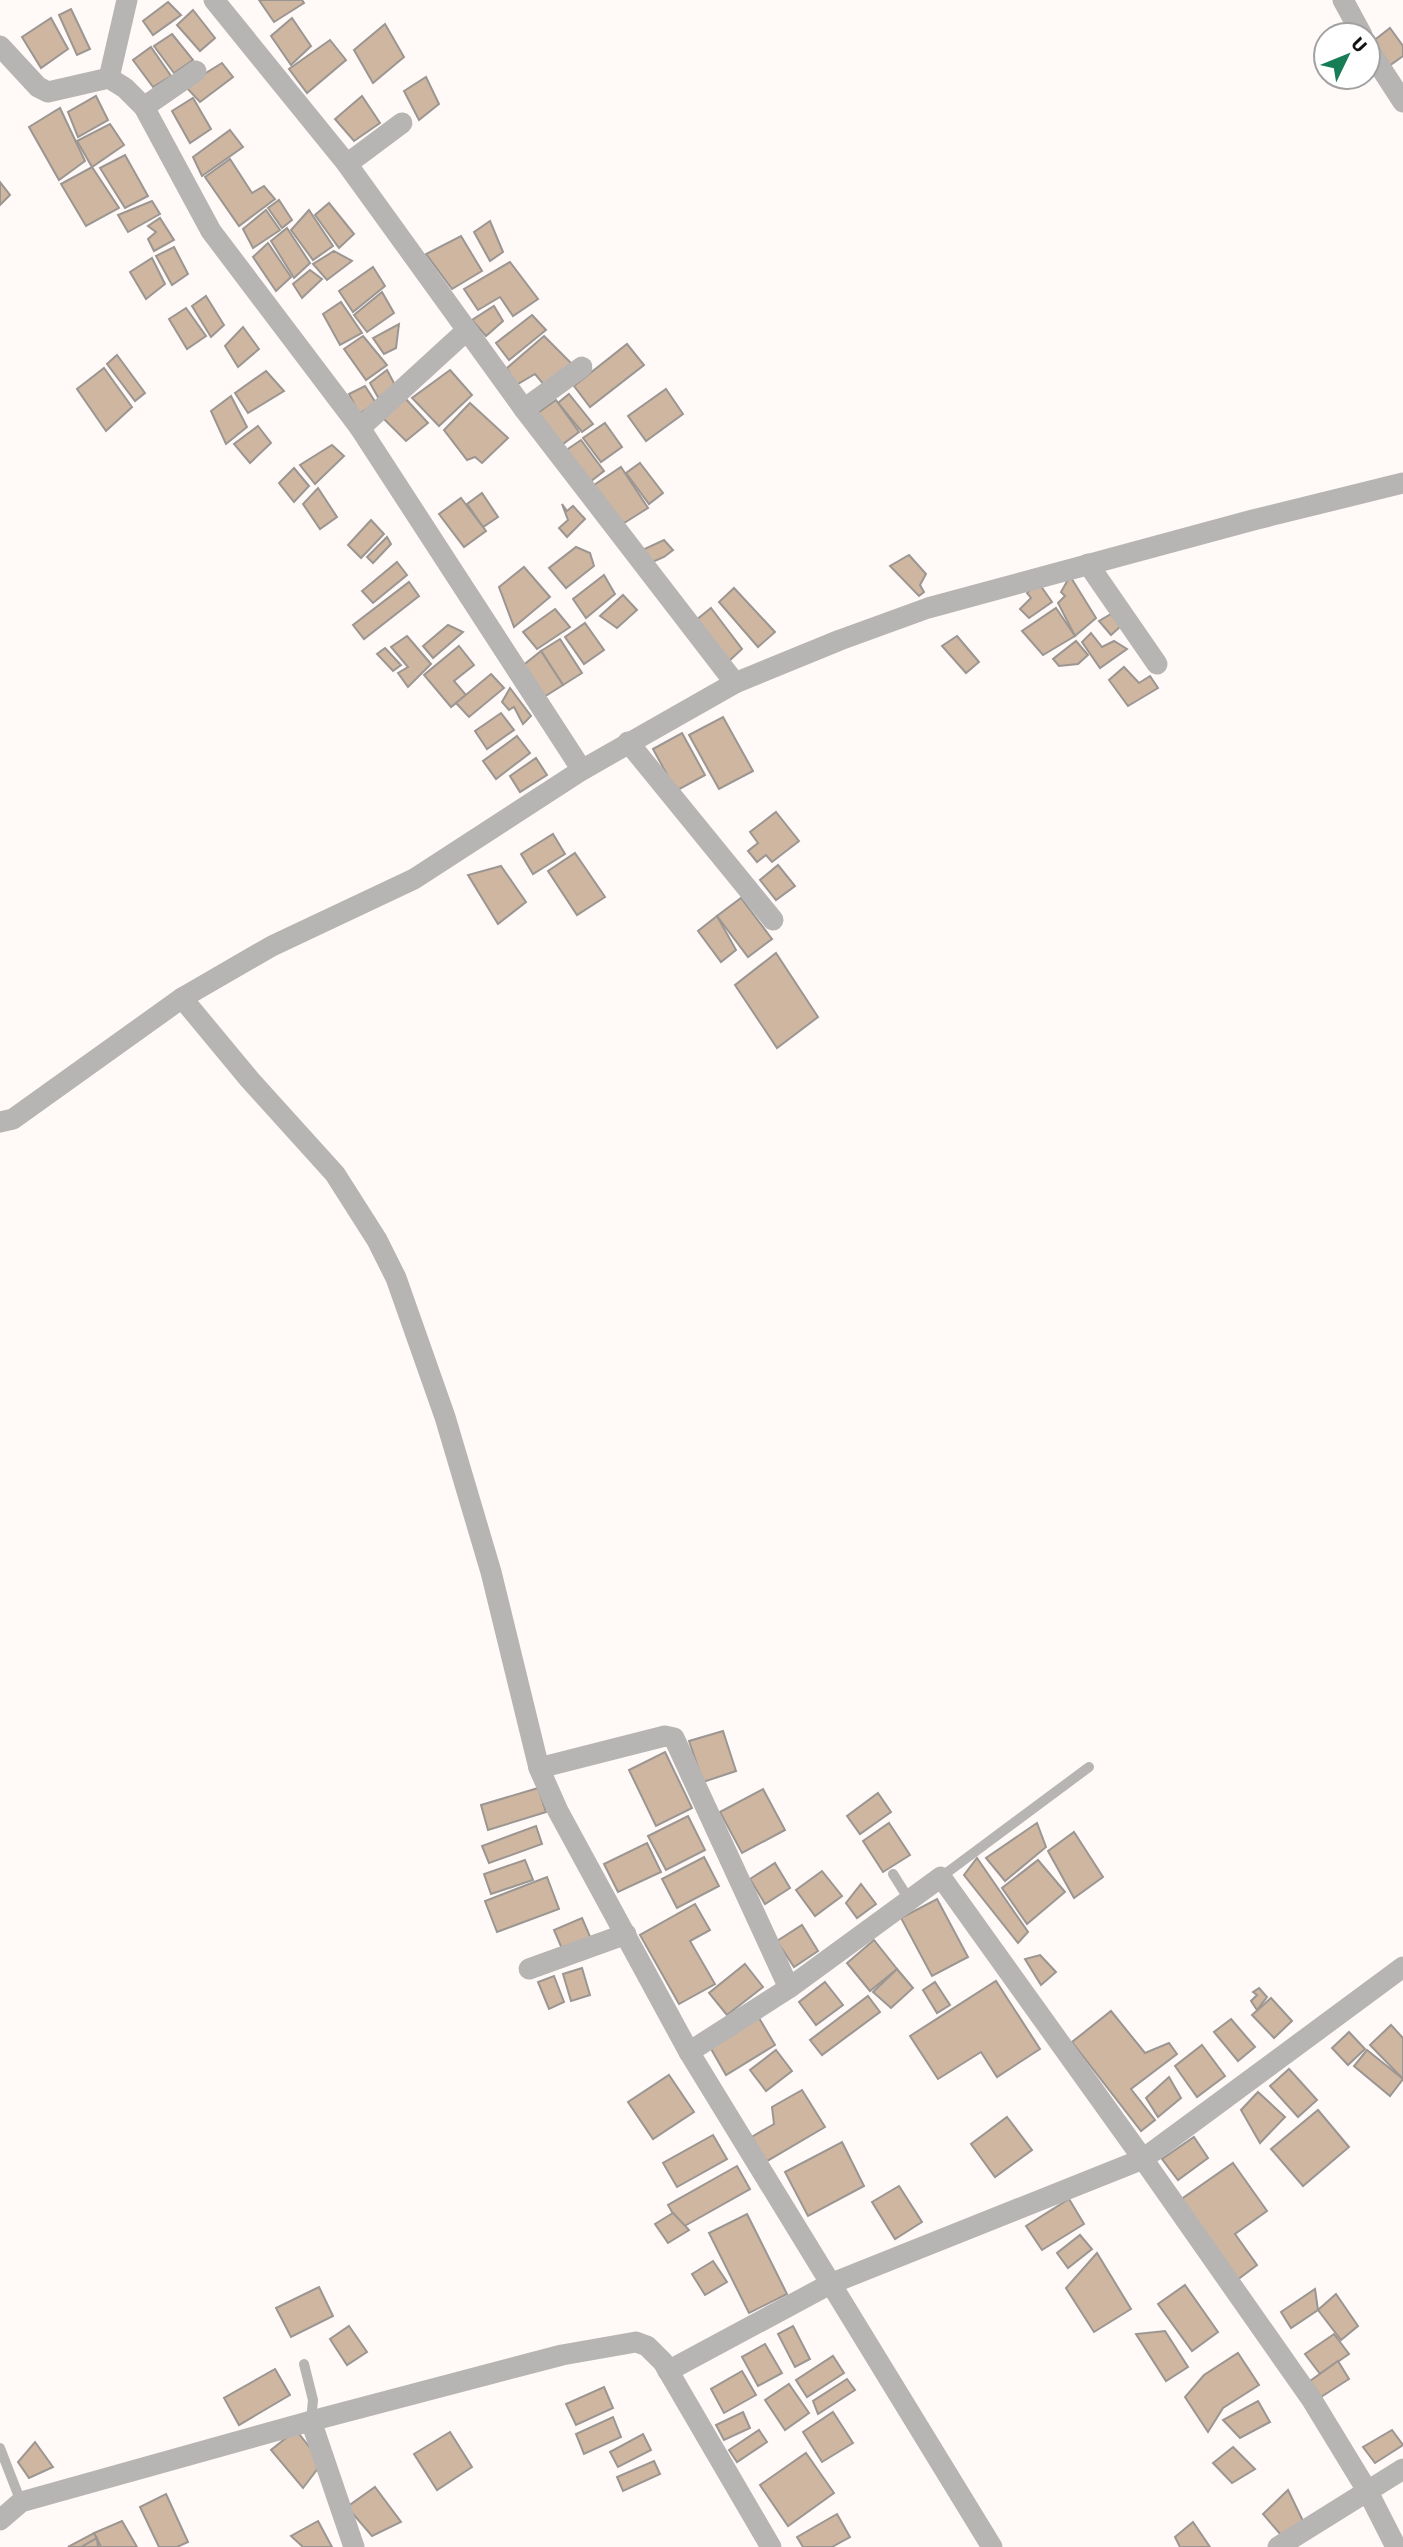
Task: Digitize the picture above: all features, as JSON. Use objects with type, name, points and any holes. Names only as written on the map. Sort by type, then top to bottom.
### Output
[{"type":"street","points":[[109,78],[127,0]]},
{"type":"street","points":[[214,0],[347,164],[524,409],[735,683]]},
{"type":"street","points":[[1351,3],[1357,21]]},
{"type":"street","points":[[0,46],[38,87],[48,92],[109,78],[125,88],[144,107],[211,231],[360,428],[582,770]]},
{"type":"street","points":[[1382,70],[1403,102]]},
{"type":"street","points":[[144,107],[196,71]]},
{"type":"street","points":[[347,164],[402,123]]},
{"type":"street","points":[[360,428],[466,331]]},
{"type":"street","points":[[524,409],[582,367]]},
{"type":"street","points":[[0,1122],[13,1119],[182,998],[272,946],[414,879],[582,770],[735,683],[928,608],[1088,564],[1403,484]]},
{"type":"street","points":[[1088,564],[1157,664]]},
{"type":"street","points":[[628,743],[773,920]]},
{"type":"street","points":[[182,998],[250,1080],[335,1174],[377,1240],[396,1278],[445,1417],[491,1572],[540,1768],[558,1811],[689,2052],[992,2547]]},
{"type":"street","points":[[540,1768],[665,1736],[674,1738],[789,1988]]},
{"type":"street","points":[[689,2052],[789,1988],[941,1877],[1312,2400],[1368,2492],[1396,2547]]},
{"type":"street","points":[[529,1969],[626,1934]]},
{"type":"street","points":[[668,2371],[830,2284],[1143,2159],[1403,1967]]},
{"type":"street","points":[[0,2520],[21,2502],[311,2421],[562,2355],[636,2342],[647,2346],[663,2362],[771,2547]]},
{"type":"street","points":[[311,2421],[354,2547]]},
{"type":"street","points":[[1279,2547],[1403,2469]]},
{"type":"lane","points":[[941,1877],[1089,1767]]},
{"type":"lane","points":[[893,1874],[909,1901]]},
{"type":"lane","points":[[304,2364],[313,2400],[311,2421]]},
{"type":"lane","points":[[0,2448],[21,2502]]},
{"type":"building","points":[[259,0],[302,0],[304,3],[274,22]]},
{"type":"building","points":[[168,2],[181,15],[153,35],[143,21]]},
{"type":"building","points":[[71,9],[90,49],[77,55],[59,15]]},
{"type":"building","points":[[193,10],[215,38],[200,51],[177,25]]},
{"type":"building","points":[[51,18],[68,49],[41,68],[22,37]]},
{"type":"building","points":[[292,18],[311,46],[291,65],[271,36]]},
{"type":"building","points":[[385,24],[404,57],[373,83],[354,50]]},
{"type":"building","points":[[1390,28],[1403,46],[1403,56],[1389,66],[1382,56],[1382,34]]},
{"type":"building","points":[[172,34],[193,60],[174,73],[154,46]]},
{"type":"building","points":[[330,40],[346,60],[307,93],[289,69]]},
{"type":"building","points":[[151,47],[171,76],[153,87],[133,60]]},
{"type":"building","points":[[222,63],[233,77],[200,102],[185,86]]},
{"type":"building","points":[[426,77],[439,104],[419,120],[404,91]]},
{"type":"building","points":[[96,96],[108,120],[78,137],[68,112]]},
{"type":"building","points":[[362,96],[380,123],[354,141],[335,119]]},
{"type":"building","points":[[193,98],[211,129],[190,143],[172,111]]},
{"type":"building","points":[[60,108],[85,161],[59,180],[29,127]]},
{"type":"building","points":[[110,124],[124,145],[92,167],[77,141]]},
{"type":"building","points":[[230,130],[243,147],[202,176],[193,157]]},
{"type":"building","points":[[125,155],[148,196],[125,208],[100,168]]},
{"type":"building","points":[[230,159],[252,193],[264,186],[275,199],[239,226],[205,177]]},
{"type":"building","points":[[92,167],[119,208],[86,226],[61,184]]},
{"type":"building","points":[[0,182],[10,195],[0,205]]},
{"type":"building","points":[[279,200],[292,220],[282,228],[268,208]]},
{"type":"building","points":[[152,201],[160,214],[128,232],[118,215]]},
{"type":"building","points":[[329,203],[354,234],[339,248],[315,215]]},
{"type":"building","points":[[266,210],[280,230],[253,248],[243,229]]},
{"type":"building","points":[[309,210],[333,246],[313,260],[291,230]]},
{"type":"building","points":[[160,218],[174,240],[154,251],[148,239],[156,232],[148,226]]},
{"type":"building","points":[[490,221],[503,252],[490,261],[474,232]]},
{"type":"building","points":[[287,228],[310,263],[294,278],[271,241]]},
{"type":"building","points":[[461,236],[482,271],[452,289],[426,254]]},
{"type":"building","points":[[268,243],[291,277],[276,291],[253,257]]},
{"type":"building","points":[[174,247],[188,274],[172,285],[156,256]]},
{"type":"building","points":[[334,251],[352,261],[327,280],[313,264]]},
{"type":"building","points":[[152,258],[165,284],[146,299],[130,272]]},
{"type":"building","points":[[510,262],[538,299],[513,316],[500,297],[478,310],[464,289]]},
{"type":"building","points":[[373,267],[385,286],[353,312],[339,291]]},
{"type":"building","points":[[310,270],[322,279],[302,298],[293,284]]},
{"type":"building","points":[[382,292],[394,313],[367,332],[354,315]]},
{"type":"building","points":[[206,296],[224,325],[211,337],[192,306]]},
{"type":"building","points":[[341,302],[362,333],[340,345],[323,314]]},
{"type":"building","points":[[494,306],[503,321],[486,336],[472,320]]},
{"type":"building","points":[[186,308],[206,336],[187,349],[169,319]]},
{"type":"building","points":[[532,315],[546,330],[509,360],[496,343]]},
{"type":"building","points":[[399,324],[396,348],[384,354],[373,338]]},
{"type":"building","points":[[243,327],[259,349],[238,367],[225,346]]},
{"type":"building","points":[[363,336],[387,365],[366,380],[344,349]]},
{"type":"building","points":[[544,336],[575,367],[545,386],[535,374],[516,385],[507,368]]},
{"type":"building","points":[[627,344],[644,365],[590,407],[574,386]]},
{"type":"building","points":[[117,355],[145,393],[135,401],[107,364]]},
{"type":"building","points":[[104,368],[132,407],[106,431],[77,389]]},
{"type":"building","points":[[387,370],[396,387],[379,399],[370,383]]},
{"type":"building","points":[[450,370],[472,395],[439,426],[412,398]]},
{"type":"building","points":[[266,371],[284,391],[248,413],[235,393]]},
{"type":"building","points":[[365,386],[376,403],[359,414],[349,394]]},
{"type":"building","points":[[666,389],[683,414],[646,441],[628,416]]},
{"type":"building","points":[[569,394],[593,424],[582,432],[558,403]]},
{"type":"building","points":[[231,396],[247,427],[226,444],[211,411]]},
{"type":"building","points":[[404,397],[428,423],[406,441],[381,416]]},
{"type":"building","points":[[556,400],[579,432],[559,447],[535,415]]},
{"type":"building","points":[[470,403],[508,438],[482,463],[475,457],[467,460],[444,430]]},
{"type":"building","points":[[605,423],[622,447],[601,462],[583,438]]},
{"type":"building","points":[[258,426],[271,443],[250,463],[234,444]]},
{"type":"building","points":[[581,440],[604,471],[586,485],[562,453]]},
{"type":"building","points":[[332,445],[344,456],[315,484],[300,465]]},
{"type":"building","points":[[640,463],[663,493],[649,504],[626,473]]},
{"type":"building","points":[[621,467],[648,508],[621,525],[594,485]]},
{"type":"building","points":[[294,468],[309,486],[294,502],[279,483]]},
{"type":"building","points":[[318,488],[337,517],[320,529],[303,504]]},
{"type":"building","points":[[482,493],[498,517],[483,527],[467,504]]},
{"type":"building","points":[[461,498],[486,531],[464,547],[439,514]]},
{"type":"building","points":[[562,504],[567,511],[573,506],[585,519],[567,537],[559,528],[568,520]]},
{"type":"building","points":[[371,520],[384,534],[361,558],[348,545]]},
{"type":"building","points":[[387,537],[391,544],[373,563],[367,557]]},
{"type":"building","points":[[664,540],[673,550],[650,563],[640,551]]},
{"type":"building","points":[[576,547],[590,553],[594,566],[566,588],[549,568]]},
{"type":"building","points":[[909,555],[926,574],[920,585],[924,592],[919,596],[890,566]]},
{"type":"building","points":[[397,562],[407,575],[373,603],[362,591]]},
{"type":"building","points":[[524,567],[550,597],[514,627],[499,587]]},
{"type":"building","points":[[604,575],[615,594],[586,618],[573,599]]},
{"type":"building","points":[[1070,576],[1096,618],[1075,636],[1058,603],[1065,596],[1061,592]]},
{"type":"building","points":[[409,582],[419,596],[364,639],[353,625]]},
{"type":"building","points":[[1038,582],[1052,602],[1029,618],[1020,609],[1031,598],[1027,593]]},
{"type":"building","points":[[734,588],[775,632],[758,647],[719,602]]},
{"type":"building","points":[[623,595],[637,610],[617,628],[600,616]]},
{"type":"building","points":[[711,608],[742,649],[728,662],[695,621]]},
{"type":"building","points":[[1056,608],[1075,636],[1043,655],[1022,631]]},
{"type":"building","points":[[555,609],[570,627],[537,649],[523,632]]},
{"type":"building","points":[[1111,614],[1121,626],[1111,635],[1099,621]]},
{"type":"building","points":[[585,623],[604,650],[584,664],[565,637]]},
{"type":"building","points":[[448,625],[463,632],[433,658],[423,646]]},
{"type":"building","points":[[1091,633],[1102,647],[1114,641],[1127,649],[1100,668],[1082,642]]},
{"type":"building","points":[[407,636],[431,664],[408,687],[398,673],[408,667],[391,647]]},
{"type":"building","points":[[957,636],[979,662],[966,673],[942,646]]},
{"type":"building","points":[[560,639],[582,673],[563,685],[541,651]]},
{"type":"building","points":[[1076,641],[1088,655],[1078,664],[1059,666],[1053,659]]},
{"type":"building","points":[[459,646],[474,665],[454,681],[466,695],[451,707],[424,675]]},
{"type":"building","points":[[385,648],[401,665],[393,671],[377,654]]},
{"type":"building","points":[[541,651],[563,685],[544,697],[521,667]]},
{"type":"building","points":[[1124,667],[1139,683],[1150,676],[1158,688],[1128,706],[1109,680]]},
{"type":"building","points":[[491,674],[504,688],[469,717],[456,703]]},
{"type":"building","points":[[510,688],[531,716],[523,724],[514,707],[509,710],[502,702]]},
{"type":"building","points":[[501,713],[514,730],[487,749],[475,731]]},
{"type":"building","points":[[723,717],[753,771],[719,789],[689,735]]},
{"type":"building","points":[[682,733],[705,775],[676,791],[653,749]]},
{"type":"building","points":[[517,736],[530,753],[496,779],[483,761]]},
{"type":"building","points":[[536,758],[547,775],[520,792],[510,776]]},
{"type":"building","points":[[776,812],[799,841],[772,862],[766,855],[757,862],[748,851],[758,843],[750,832]]},
{"type":"building","points":[[553,834],[565,854],[533,874],[521,854]]},
{"type":"building","points":[[575,853],[605,897],[577,915],[548,871]]},
{"type":"building","points":[[778,865],[795,886],[776,900],[760,880]]},
{"type":"building","points":[[501,866],[526,902],[498,924],[468,875]]},
{"type":"building","points":[[741,898],[772,939],[748,957],[717,916]]},
{"type":"building","points":[[717,916],[736,950],[721,962],[698,931]]},
{"type":"building","points":[[776,953],[818,1017],[777,1048],[735,985]]},
{"type":"building","points":[[723,1731],[736,1771],[703,1782],[689,1741]]},
{"type":"building","points":[[665,1752],[692,1808],[656,1826],[629,1770]]},
{"type":"building","points":[[538,1788],[546,1812],[488,1830],[481,1805]]},
{"type":"building","points":[[763,1789],[785,1830],[742,1853],[720,1812]]},
{"type":"building","points":[[878,1793],[891,1812],[860,1834],[847,1816]]},
{"type":"building","points":[[688,1816],[705,1850],[666,1870],[648,1836]]},
{"type":"building","points":[[889,1823],[910,1855],[883,1872],[863,1841]]},
{"type":"building","points":[[1037,1823],[1046,1847],[1005,1881],[986,1858]]},
{"type":"building","points":[[536,1826],[542,1844],[489,1863],[482,1846]]},
{"type":"building","points":[[1074,1832],[1103,1877],[1074,1898],[1048,1851]]},
{"type":"building","points":[[647,1843],[661,1872],[618,1892],[604,1864]]},
{"type":"building","points":[[704,1857],[719,1886],[677,1908],[662,1879]]},
{"type":"building","points":[[977,1858],[1028,1932],[1018,1943],[964,1875]]},
{"type":"building","points":[[525,1860],[533,1880],[491,1894],[484,1874]]},
{"type":"building","points":[[1038,1860],[1065,1892],[1027,1924],[1002,1888]]},
{"type":"building","points":[[775,1863],[790,1888],[765,1904],[750,1879]]},
{"type":"building","points":[[822,1871],[842,1896],[815,1916],[796,1890]]},
{"type":"building","points":[[547,1877],[559,1909],[497,1932],[485,1901]]},
{"type":"building","points":[[861,1884],[876,1904],[857,1918],[846,1903]]},
{"type":"building","points":[[937,1899],[968,1957],[932,1976],[901,1918]]},
{"type":"building","points":[[695,1904],[710,1930],[690,1941],[715,1984],[679,2004],[640,1935]]},
{"type":"building","points":[[582,1918],[591,1939],[563,1951],[554,1930]]},
{"type":"building","points":[[802,1925],[818,1951],[794,1967],[777,1941]]},
{"type":"building","points":[[874,1940],[897,1969],[870,1991],[847,1963]]},
{"type":"building","points":[[1040,1955],[1056,1972],[1041,1985],[1025,1959]]},
{"type":"building","points":[[745,1964],[763,1987],[727,2015],[709,1993]]},
{"type":"building","points":[[582,1968],[590,1995],[571,2001],[563,1974]]},
{"type":"building","points":[[897,1969],[913,1988],[891,2008],[873,1992]]},
{"type":"building","points":[[554,1976],[564,2002],[549,2009],[538,1982]]},
{"type":"building","points":[[996,1981],[1040,2049],[997,2077],[981,2052],[938,2079],[910,2036]]},
{"type":"building","points":[[825,1982],[843,2005],[816,2025],[799,2002]]},
{"type":"building","points":[[935,1982],[950,2005],[937,2013],[923,1990]]},
{"type":"building","points":[[1259,1988],[1267,1997],[1257,2010],[1251,2001],[1257,1995],[1253,1992]]},
{"type":"building","points":[[868,1996],[880,2012],[822,2055],[810,2040]]},
{"type":"building","points":[[1271,1998],[1292,2021],[1274,2038],[1252,2015]]},
{"type":"building","points":[[1111,2011],[1145,2053],[1169,2043],[1177,2054],[1131,2089],[1155,2120],[1141,2131],[1072,2042]]},
{"type":"building","points":[[759,2018],[775,2045],[726,2075],[710,2047]]},
{"type":"building","points":[[1231,2019],[1255,2047],[1238,2061],[1214,2032]]},
{"type":"building","points":[[1391,2025],[1403,2038],[1403,2079],[1370,2045]]},
{"type":"building","points":[[1349,2032],[1365,2049],[1348,2065],[1332,2048]]},
{"type":"building","points":[[1202,2045],[1225,2076],[1197,2097],[1175,2066]]},
{"type":"building","points":[[776,2050],[792,2071],[766,2091],[750,2070]]},
{"type":"building","points":[[1367,2050],[1403,2079],[1390,2096],[1354,2066]]},
{"type":"building","points":[[1289,2069],[1317,2100],[1298,2117],[1270,2086]]},
{"type":"building","points":[[669,2075],[694,2112],[653,2139],[628,2102]]},
{"type":"building","points":[[1169,2077],[1181,2098],[1158,2117],[1146,2098]]},
{"type":"building","points":[[802,2090],[825,2127],[762,2164],[748,2139],[774,2124],[772,2107]]},
{"type":"building","points":[[1258,2092],[1285,2117],[1260,2143],[1241,2110]]},
{"type":"building","points":[[1318,2110],[1349,2147],[1303,2186],[1271,2149]]},
{"type":"building","points":[[1007,2117],[1032,2150],[995,2177],[971,2144]]},
{"type":"building","points":[[713,2135],[727,2159],[677,2187],[663,2163]]},
{"type":"building","points":[[1194,2137],[1208,2158],[1178,2180],[1162,2159]]},
{"type":"building","points":[[842,2142],[864,2186],[808,2216],[785,2172]]},
{"type":"building","points":[[1233,2163],[1267,2211],[1235,2234],[1257,2265],[1237,2280],[1180,2200]]},
{"type":"building","points":[[737,2166],[750,2189],[681,2228],[668,2205]]},
{"type":"building","points":[[899,2186],[922,2222],[895,2239],[872,2202]]},
{"type":"building","points":[[1069,2199],[1084,2224],[1042,2250],[1026,2226]]},
{"type":"building","points":[[673,2213],[689,2230],[668,2243],[655,2224]]},
{"type":"building","points":[[747,2214],[787,2294],[749,2313],[709,2233]]},
{"type":"building","points":[[1080,2235],[1092,2249],[1068,2268],[1057,2253]]},
{"type":"building","points":[[1097,2253],[1131,2309],[1094,2332],[1066,2288]]},
{"type":"building","points":[[713,2261],[727,2282],[705,2295],[692,2274]]},
{"type":"building","points":[[1185,2285],[1218,2332],[1192,2351],[1158,2304]]},
{"type":"building","points":[[319,2287],[333,2316],[291,2337],[276,2308]]},
{"type":"building","points":[[1315,2289],[1318,2310],[1291,2328],[1281,2312]]},
{"type":"building","points":[[1336,2294],[1358,2326],[1341,2340],[1318,2310]]},
{"type":"building","points":[[349,2326],[367,2352],[347,2365],[330,2339]]},
{"type":"building","points":[[793,2326],[810,2359],[795,2367],[778,2334]]},
{"type":"building","points":[[1165,2331],[1188,2367],[1166,2381],[1136,2334]]},
{"type":"building","points":[[1334,2334],[1349,2354],[1320,2374],[1305,2354]]},
{"type":"building","points":[[765,2344],[782,2373],[758,2386],[742,2357]]},
{"type":"building","points":[[1238,2353],[1259,2385],[1223,2408],[1208,2432],[1185,2397],[1204,2375]]},
{"type":"building","points":[[833,2356],[844,2373],[807,2397],[796,2380]]},
{"type":"building","points":[[1338,2361],[1349,2379],[1321,2397],[1310,2381]]},
{"type":"building","points":[[275,2369],[290,2395],[239,2425],[224,2398]]},
{"type":"building","points":[[742,2371],[756,2395],[724,2413],[711,2389]]},
{"type":"building","points":[[847,2379],[855,2390],[818,2414],[813,2401]]},
{"type":"building","points":[[789,2384],[809,2413],[785,2430],[765,2400]]},
{"type":"building","points":[[604,2387],[613,2408],[576,2425],[566,2404]]},
{"type":"building","points":[[1258,2401],[1270,2422],[1240,2438],[1223,2420]]},
{"type":"building","points":[[743,2412],[750,2428],[724,2440],[716,2425]]},
{"type":"building","points":[[833,2412],[853,2443],[822,2462],[803,2432]]},
{"type":"building","points":[[613,2417],[621,2437],[584,2454],[576,2434]]},
{"type":"building","points":[[296,2430],[322,2463],[303,2488],[271,2450]]},
{"type":"building","points":[[759,2430],[767,2442],[737,2462],[729,2450]]},
{"type":"building","points":[[1392,2430],[1403,2445],[1375,2463],[1363,2447]]},
{"type":"building","points":[[450,2432],[472,2467],[437,2490],[414,2454]]},
{"type":"building","points":[[643,2434],[651,2450],[618,2467],[610,2452]]},
{"type":"building","points":[[35,2442],[53,2467],[29,2478],[18,2462]]},
{"type":"building","points":[[1233,2447],[1255,2469],[1232,2483],[1213,2463]]},
{"type":"building","points":[[806,2453],[834,2493],[788,2526],[760,2485]]},
{"type":"building","points":[[654,2461],[660,2474],[623,2491],[617,2477]]},
{"type":"building","points":[[375,2487],[401,2522],[372,2536],[347,2507]]},
{"type":"building","points":[[1288,2490],[1303,2521],[1281,2535],[1263,2514]]},
{"type":"building","points":[[166,2494],[188,2542],[177,2547],[159,2547],[140,2507]]},
{"type":"building","points":[[837,2514],[850,2537],[832,2547],[803,2547],[797,2537]]},
{"type":"building","points":[[122,2521],[137,2547],[100,2547],[94,2533]]},
{"type":"building","points":[[318,2521],[332,2547],[303,2547],[291,2536]]},
{"type":"building","points":[[1193,2522],[1210,2547],[1180,2547],[1175,2537]]},
{"type":"building","points":[[94,2533],[101,2547],[68,2547]]},
{"type":"building","points":[[97,2538],[98,2547],[81,2547]]}]
